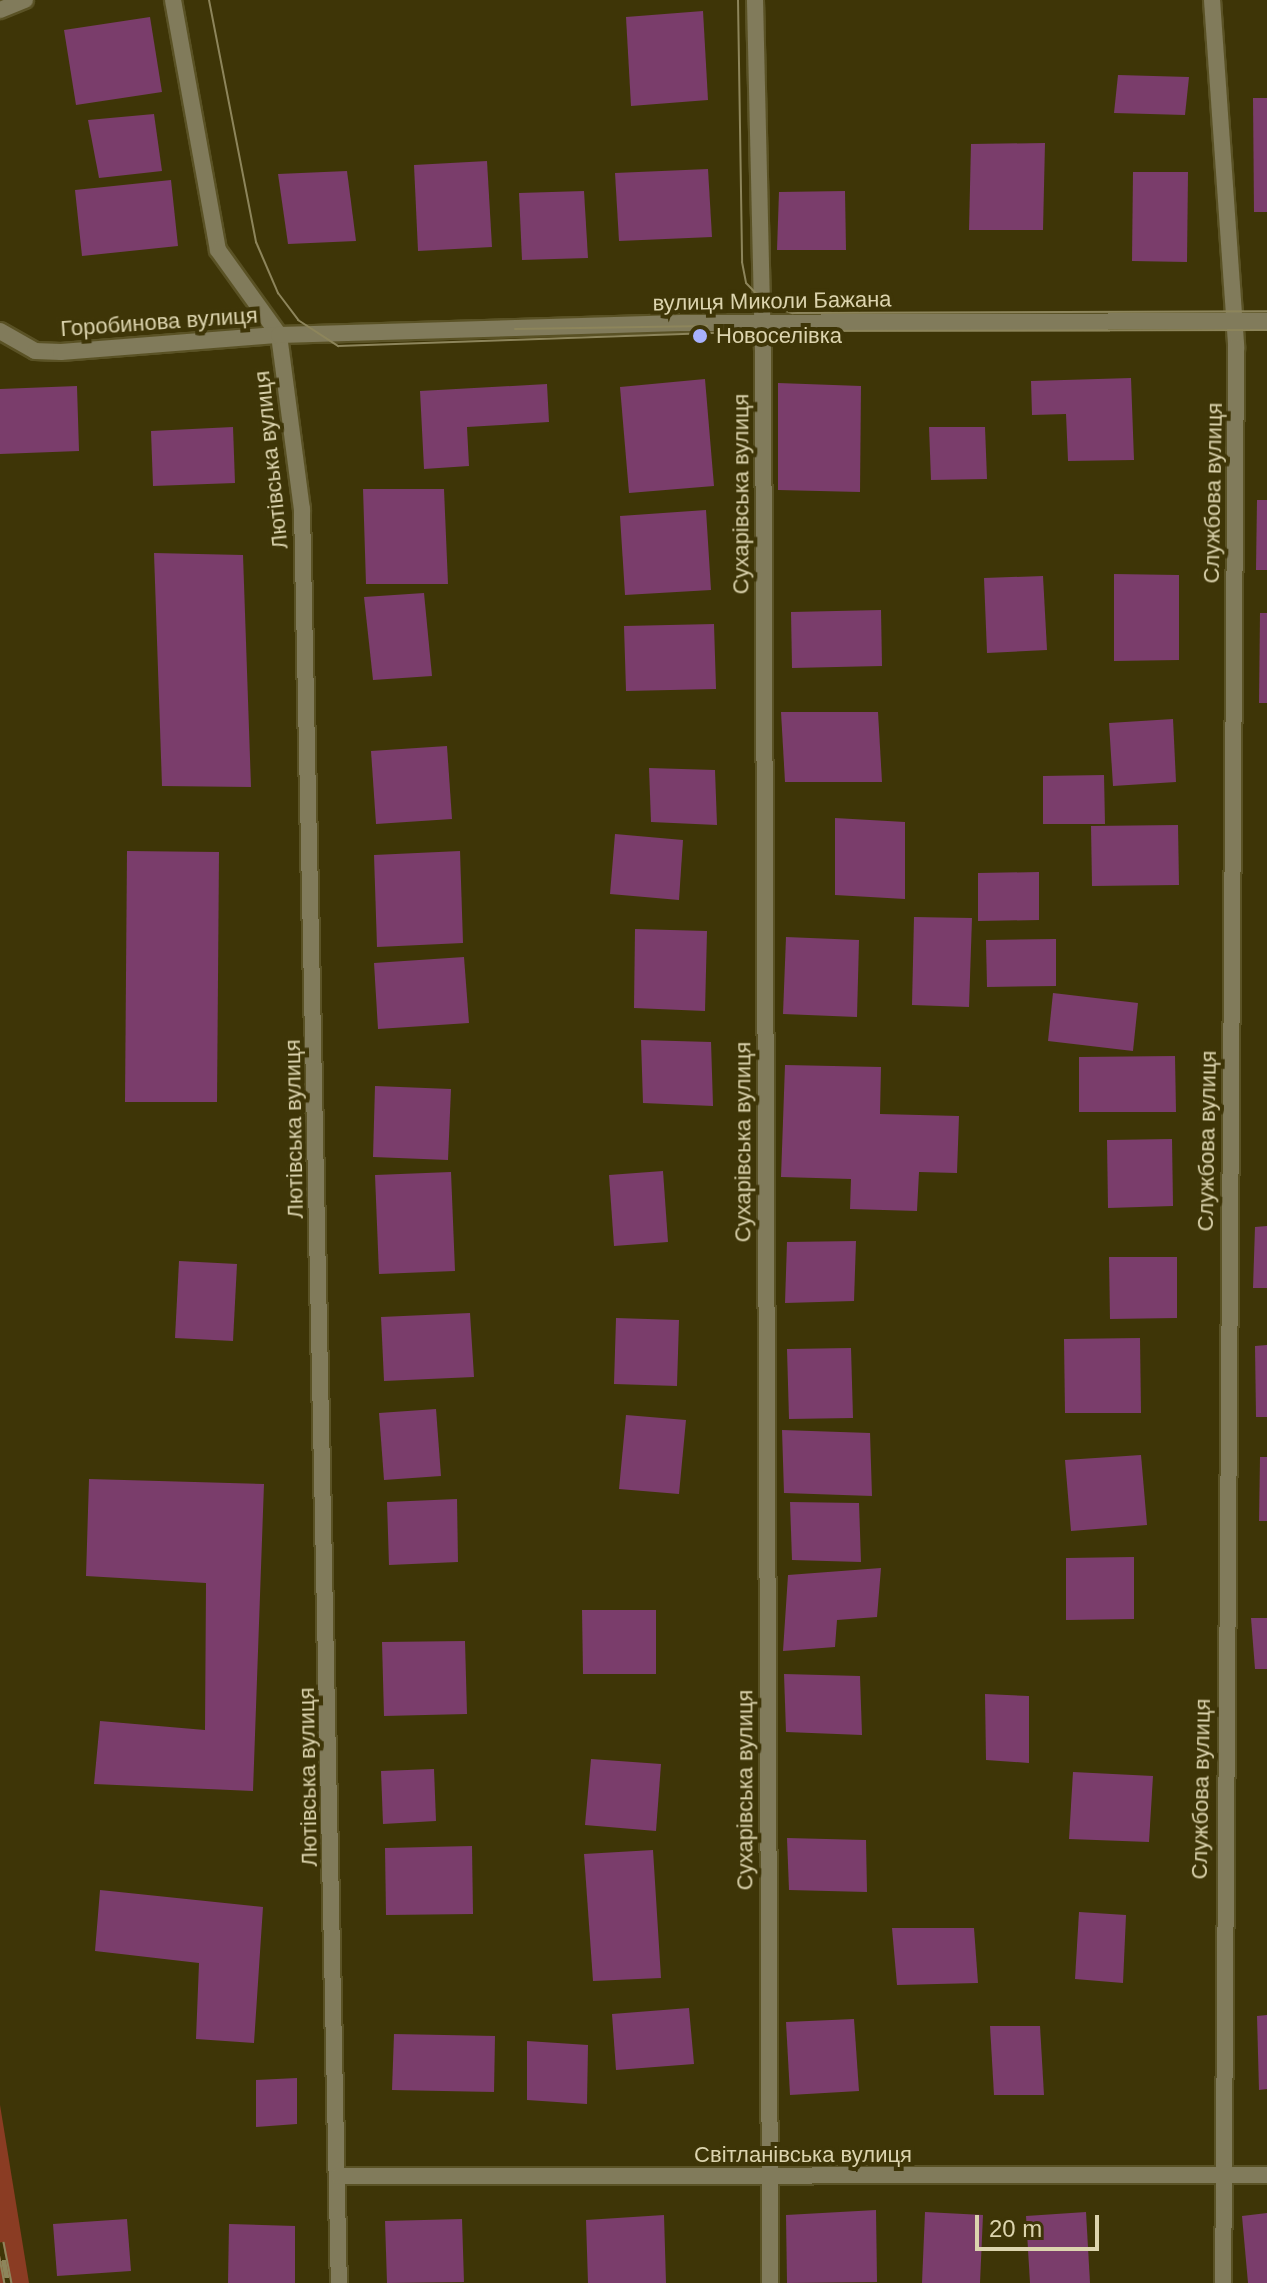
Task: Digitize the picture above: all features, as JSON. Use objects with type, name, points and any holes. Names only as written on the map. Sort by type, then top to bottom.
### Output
[{"type":"street","points":[[0,10],[25,0]]},
{"type":"street","name":"Лютівська вулиця","points":[[173,0],[218,250],[279,335],[302,509],[339,2283]]},
{"type":"street","name":"Сухарівська вулиця","points":[[755,0],[762,321],[770,2283]]},
{"type":"street","name":"Службова вулиця","points":[[1212,0],[1236,321],[1220,2175],[1223,2283]]},
{"type":"street","name":"вулиця Миколи Бажана","points":[[279,335],[762,321],[1267,321]]},
{"type":"street","name":"Горобинова вулиця","points":[[0,331],[35,351],[61,352],[279,335]]},
{"type":"street","name":"Світланівська вулиця","points":[[339,2176],[1267,2175]]},
{"type":"shaded area","points":[[0,2105],[29,2283],[0,2283]]},
{"type":"building","points":[[703,11],[708,100],[631,106],[626,17]]},
{"type":"building","points":[[150,17],[162,92],[76,105],[64,30]]},
{"type":"building","points":[[1118,75],[1189,77],[1185,115],[1114,113]]},
{"type":"building","points":[[1253,98],[1267,98],[1267,212],[1254,212]]},
{"type":"building","points":[[154,114],[162,171],[99,178],[88,120]]},
{"type":"building","points":[[1045,143],[1043,230],[969,230],[971,144]]},
{"type":"building","points":[[487,161],[492,247],[418,251],[414,165]]},
{"type":"building","points":[[708,169],[712,237],[619,241],[615,173]]},
{"type":"building","points":[[347,171],[356,241],[288,244],[278,174]]},
{"type":"building","points":[[1133,172],[1188,172],[1187,262],[1132,261]]},
{"type":"building","points":[[171,180],[178,246],[82,256],[75,190]]},
{"type":"building","points":[[584,191],[588,258],[522,260],[519,193]]},
{"type":"building","points":[[845,191],[846,250],[777,250],[779,192]]},
{"type":"building","points":[[1131,378],[1134,460],[1068,461],[1066,414],[1032,415],[1031,381]]},
{"type":"building","points":[[705,379],[714,486],[629,493],[620,387]]},
{"type":"building","points":[[778,383],[861,386],[860,492],[778,490]]},
{"type":"building","points":[[547,384],[549,422],[467,427],[469,466],[424,469],[420,391]]},
{"type":"building","points":[[77,386],[79,451],[0,454],[0,389]]},
{"type":"building","points":[[233,427],[235,483],[153,486],[151,431]]},
{"type":"building","points":[[929,427],[985,427],[987,479],[931,480]]},
{"type":"building","points":[[363,489],[444,489],[448,584],[366,584]]},
{"type":"building","points":[[1257,500],[1267,500],[1267,570],[1256,570]]},
{"type":"building","points":[[706,510],[711,590],[625,595],[620,516]]},
{"type":"building","points":[[154,553],[243,555],[251,787],[162,786]]},
{"type":"building","points":[[1114,574],[1179,575],[1179,660],[1114,661]]},
{"type":"building","points":[[1043,576],[1047,650],[987,653],[984,578]]},
{"type":"building","points":[[424,593],[432,676],[373,680],[364,597]]},
{"type":"building","points":[[881,610],[882,666],[792,668],[791,612]]},
{"type":"building","points":[[1260,613],[1267,613],[1267,703],[1259,703]]},
{"type":"building","points":[[714,624],[716,689],[626,691],[624,626]]},
{"type":"building","points":[[781,712],[878,712],[882,782],[785,782]]},
{"type":"building","points":[[1173,719],[1176,782],[1113,786],[1109,723]]},
{"type":"building","points":[[447,746],[452,819],[376,824],[371,751]]},
{"type":"building","points":[[649,768],[715,770],[717,825],[651,822]]},
{"type":"building","points":[[1104,775],[1105,824],[1043,824],[1043,776]]},
{"type":"building","points":[[835,818],[905,822],[905,899],[835,895]]},
{"type":"building","points":[[1178,825],[1179,885],[1092,886],[1091,826]]},
{"type":"building","points":[[615,834],[683,840],[679,900],[610,894]]},
{"type":"building","points":[[127,851],[219,852],[217,1102],[125,1102]]},
{"type":"building","points":[[460,851],[463,943],[377,947],[374,855]]},
{"type":"building","points":[[1039,872],[1039,920],[978,921],[978,873]]},
{"type":"building","points":[[914,917],[972,918],[969,1007],[912,1005]]},
{"type":"building","points":[[635,929],[707,931],[705,1011],[634,1008]]},
{"type":"building","points":[[786,937],[859,940],[857,1017],[783,1014]]},
{"type":"building","points":[[1056,939],[1056,986],[987,987],[986,940]]},
{"type":"building","points":[[464,957],[469,1023],[378,1029],[374,963]]},
{"type":"building","points":[[1053,993],[1138,1003],[1133,1051],[1048,1041]]},
{"type":"building","points":[[641,1040],[711,1042],[713,1106],[643,1103]]},
{"type":"building","points":[[1175,1056],[1176,1112],[1079,1112],[1079,1057]]},
{"type":"building","points":[[785,1065],[881,1067],[880,1114],[959,1116],[957,1173],[919,1172],[917,1211],[850,1209],[851,1179],[781,1177]]},
{"type":"building","points":[[375,1086],[451,1089],[448,1160],[373,1157]]},
{"type":"building","points":[[1172,1139],[1173,1206],[1108,1208],[1107,1140]]},
{"type":"building","points":[[663,1171],[668,1242],[614,1246],[609,1175]]},
{"type":"building","points":[[451,1172],[455,1271],[379,1274],[375,1175]]},
{"type":"building","points":[[1267,1226],[1267,1288],[1253,1288],[1255,1227]]},
{"type":"building","points":[[856,1241],[854,1301],[785,1303],[787,1242]]},
{"type":"building","points":[[1109,1257],[1177,1257],[1177,1318],[1110,1319]]},
{"type":"building","points":[[179,1261],[237,1264],[233,1341],[175,1338]]},
{"type":"building","points":[[470,1313],[474,1377],[384,1381],[381,1317]]},
{"type":"building","points":[[616,1318],[679,1320],[677,1386],[614,1384]]},
{"type":"building","points":[[1140,1338],[1141,1413],[1065,1413],[1064,1339]]},
{"type":"building","points":[[1267,1345],[1267,1417],[1256,1417],[1255,1346]]},
{"type":"building","points":[[851,1348],[853,1418],[789,1419],[787,1349]]},
{"type":"building","points":[[436,1409],[441,1476],[384,1480],[379,1413]]},
{"type":"building","points":[[626,1415],[686,1420],[679,1494],[619,1489]]},
{"type":"building","points":[[782,1430],[870,1433],[872,1496],[784,1493]]},
{"type":"building","points":[[1141,1455],[1147,1525],[1071,1531],[1065,1460]]},
{"type":"building","points":[[1260,1457],[1267,1457],[1267,1521],[1259,1521]]},
{"type":"building","points":[[89,1479],[264,1484],[253,1791],[94,1784],[100,1721],[205,1730],[206,1583],[86,1576]]},
{"type":"building","points":[[457,1499],[458,1562],[389,1565],[387,1502]]},
{"type":"building","points":[[790,1502],[859,1503],[861,1562],[792,1560]]},
{"type":"building","points":[[1134,1557],[1134,1619],[1066,1620],[1066,1558]]},
{"type":"building","points":[[881,1568],[877,1617],[837,1620],[835,1647],[783,1651],[788,1575]]},
{"type":"building","points":[[582,1610],[656,1610],[656,1674],[583,1674]]},
{"type":"building","points":[[1251,1618],[1267,1618],[1267,1669],[1255,1669]]},
{"type":"building","points":[[465,1641],[467,1714],[384,1716],[382,1642]]},
{"type":"building","points":[[784,1674],[860,1676],[862,1735],[786,1732]]},
{"type":"building","points":[[985,1694],[1029,1696],[1029,1763],[986,1760]]},
{"type":"building","points":[[591,1759],[661,1764],[656,1831],[585,1825]]},
{"type":"building","points":[[434,1769],[436,1821],[383,1824],[381,1771]]},
{"type":"building","points":[[1073,1772],[1153,1776],[1149,1842],[1069,1839]]},
{"type":"building","points":[[787,1838],[866,1840],[867,1892],[789,1890]]},
{"type":"building","points":[[472,1846],[473,1914],[386,1915],[385,1848]]},
{"type":"building","points":[[653,1850],[661,1978],[593,1981],[584,1854]]},
{"type":"building","points":[[100,1890],[263,1907],[254,2043],[196,2039],[199,1963],[95,1951]]},
{"type":"building","points":[[1079,1912],[1126,1915],[1123,1983],[1075,1979]]},
{"type":"building","points":[[892,1928],[974,1928],[978,1983],[897,1985]]},
{"type":"building","points":[[689,2008],[694,2064],[616,2070],[612,2014]]},
{"type":"building","points":[[1267,2015],[1267,2089],[1259,2090],[1257,2016]]},
{"type":"building","points":[[854,2019],[859,2091],[790,2095],[786,2022]]},
{"type":"building","points":[[990,2026],[1040,2026],[1044,2095],[994,2095]]},
{"type":"building","points":[[394,2034],[495,2036],[494,2092],[392,2090]]},
{"type":"building","points":[[527,2041],[588,2045],[587,2104],[527,2100]]},
{"type":"building","points":[[297,2078],[297,2124],[256,2127],[256,2080]]},
{"type":"building","points":[[876,2210],[877,2282],[787,2283],[786,2215]]},
{"type":"building","points":[[925,2212],[983,2215],[980,2283],[922,2283]]},
{"type":"building","points":[[1086,2212],[1090,2283],[1030,2283],[1026,2216]]},
{"type":"building","points":[[1267,2213],[1267,2283],[1248,2283],[1242,2216]]},
{"type":"building","points":[[664,2215],[666,2283],[588,2283],[586,2220]]},
{"type":"building","points":[[127,2219],[131,2271],[57,2276],[53,2224]]},
{"type":"building","points":[[462,2219],[464,2282],[387,2283],[385,2221]]},
{"type":"building","points":[[229,2224],[295,2226],[295,2283],[228,2283]]},
{"type":"tram line","points":[[209,0],[256,242],[278,293],[298,320],[338,346],[762,331],[1267,330]]},
{"type":"tram line","points":[[738,0],[742,262],[746,283],[768,306],[793,313],[1267,311]]},
{"type":"tram line","points":[[515,329],[707,326]]},
{"type":"railway","points":[[0,2242],[8,2283]]},
{"type":"place","name":"Новоселівка","points":[[700,336]]}]
